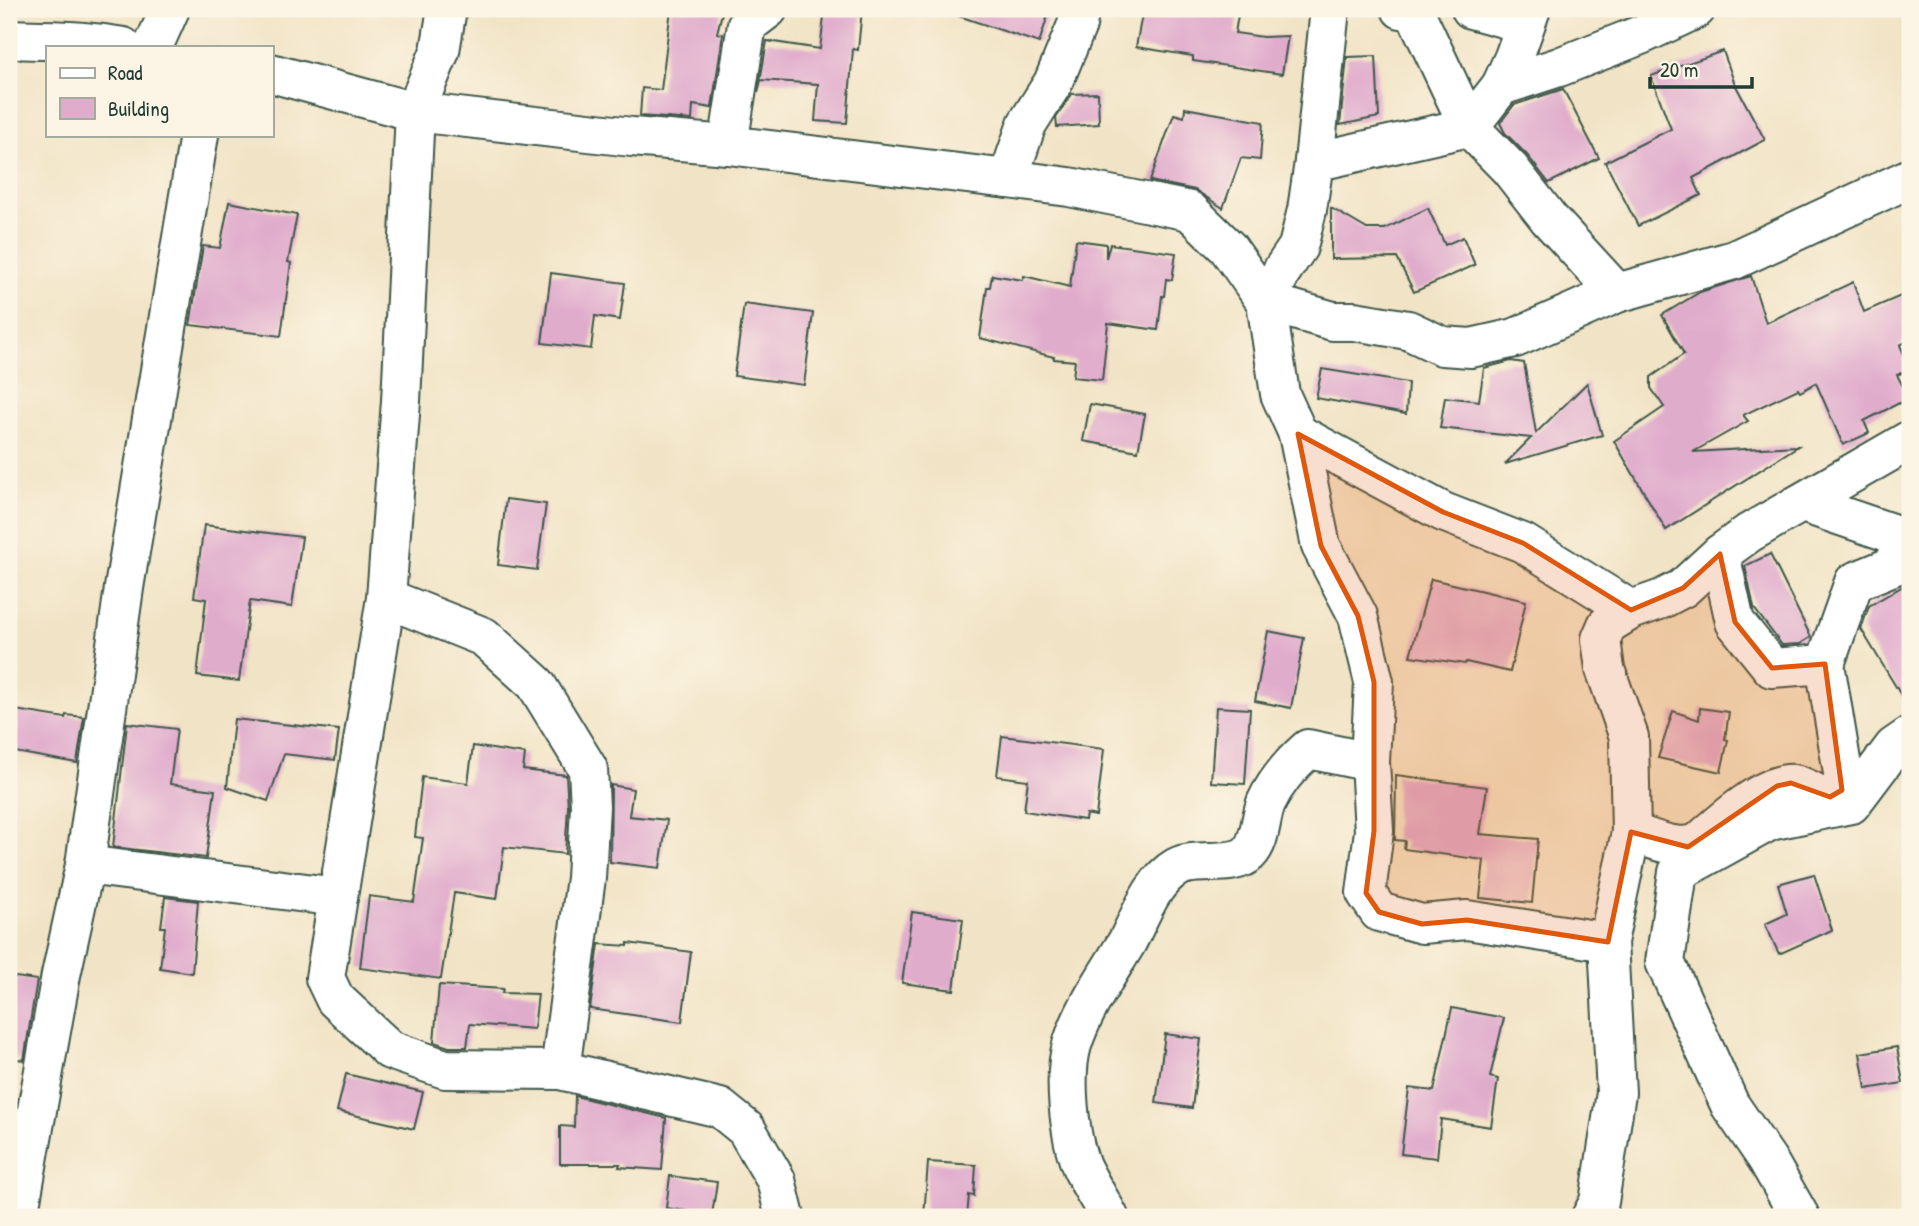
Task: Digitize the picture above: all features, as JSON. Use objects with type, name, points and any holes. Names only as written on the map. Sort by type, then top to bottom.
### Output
[{"type":"street","points":[[153,46],[170,9]]},
{"type":"street","points":[[447,9],[440,51],[415,112],[401,401],[386,598],[325,978],[335,999],[390,1051],[445,1069],[560,1070],[720,1108],[746,1129],[758,1149],[776,1180],[785,1217]]},
{"type":"street","points":[[728,145],[747,25],[768,9]]},
{"type":"street","points":[[1008,179],[1027,124],[1053,83],[1063,60],[1077,25],[1080,9]]},
{"type":"street","points":[[1266,302],[1298,247],[1307,210],[1329,9]]},
{"type":"street","points":[[1420,9],[1469,127],[1510,169],[1549,219],[1617,293]]},
{"type":"street","points":[[1314,162],[1469,127],[1501,86],[1528,16],[1471,9]]},
{"type":"street","points":[[1501,86],[1643,34],[1696,9]]},
{"type":"street","points":[[9,39],[97,32]]},
{"type":"street","points":[[273,74],[415,112],[728,145],[1008,179],[1069,187],[1190,211],[1228,248],[1266,302],[1280,394],[1298,434],[1321,546],[1358,616],[1374,682],[1370,762],[1374,831],[1366,893],[1379,912],[1422,923],[1468,920],[1608,942]]},
{"type":"street","points":[[18,1217],[61,975],[85,865],[124,588],[199,136]]},
{"type":"street","points":[[1266,302],[1333,321],[1354,321],[1408,330],[1441,346],[1471,348],[1515,338],[1617,293],[1734,260],[1910,178]]},
{"type":"street","points":[[1298,434],[1443,512],[1523,543],[1631,610]]},
{"type":"street","points":[[1591,1217],[1599,1202],[1616,1093],[1608,942],[1631,832],[1629,737],[1605,669],[1601,639],[1607,625],[1631,610],[1683,588],[1720,554],[1749,533],[1910,440]]},
{"type":"street","points":[[1631,832],[1688,847],[1698,844],[1748,803],[1777,786],[1791,783],[1830,797],[1838,795],[1844,784],[1825,664],[1854,582],[1900,563],[1897,535],[1803,503]]},
{"type":"street","points":[[1720,554],[1735,622],[1772,668],[1825,664]]},
{"type":"street","points":[[386,598],[484,637],[536,684],[588,769],[590,807],[586,877],[560,1070]]},
{"type":"street","points":[[1800,1217],[1768,1159],[1730,1105],[1665,962],[1678,873],[1770,821],[1851,804],[1894,747],[1910,736]]},
{"type":"street","points":[[1109,1217],[1080,1164],[1068,1096],[1068,1071],[1072,1045],[1089,1008],[1149,898],[1161,881],[1176,868],[1205,862],[1236,860],[1249,853],[1256,840],[1266,803],[1287,767],[1308,749],[1370,762]]},
{"type":"street","points":[[85,865],[338,897]]},
{"type":"highlighted area","points":[[1298,434],[1443,512],[1523,543],[1631,610],[1683,588],[1720,554],[1735,622],[1772,668],[1825,664],[1842,790],[1830,797],[1791,783],[1777,786],[1688,847],[1631,832],[1608,942],[1467,920],[1422,924],[1379,912],[1366,893],[1374,831],[1374,682],[1358,616],[1321,546]]},
{"type":"building","points":[[671,9],[723,9],[717,33],[723,34],[712,108],[693,105],[692,120],[640,116],[642,88],[661,90]]},
{"type":"building","points":[[825,9],[862,9],[858,50],[853,49],[847,123],[815,121],[818,84],[761,80],[758,93],[767,41],[820,49]]},
{"type":"building","points":[[954,9],[1050,9],[1039,43],[953,14]]},
{"type":"building","points":[[1143,9],[1239,9],[1235,33],[1263,37],[1288,36],[1282,74],[1193,61],[1193,56],[1136,47]]},
{"type":"building","points":[[1723,51],[1735,84],[1765,140],[1693,178],[1701,195],[1638,226],[1605,162],[1671,129],[1651,76]]},
{"type":"building","points":[[1376,56],[1379,117],[1340,125],[1347,57]]},
{"type":"building","points":[[1563,89],[1599,158],[1549,183],[1505,133],[1500,123],[1514,105]]},
{"type":"building","points":[[1098,93],[1099,124],[1057,127],[1056,118],[1072,94]]},
{"type":"building","points":[[1185,108],[1263,122],[1260,160],[1241,158],[1223,208],[1195,190],[1150,181],[1174,114],[1184,117]]},
{"type":"building","points":[[229,202],[297,215],[288,262],[291,263],[281,336],[190,325],[203,246],[220,248]]},
{"type":"building","points":[[1331,208],[1367,229],[1385,229],[1428,208],[1445,245],[1463,237],[1475,265],[1414,292],[1397,258],[1331,259]]},
{"type":"building","points":[[1076,240],[1106,244],[1106,258],[1110,244],[1176,253],[1172,280],[1166,279],[1162,296],[1158,330],[1108,323],[1102,380],[1073,377],[1075,361],[1054,359],[980,338],[987,287],[990,287],[992,275],[1023,280],[1024,276],[1070,287]]},
{"type":"building","points":[[551,273],[625,283],[620,320],[595,316],[591,349],[542,343]]},
{"type":"building","points":[[1751,276],[1766,323],[1853,282],[1864,312],[1910,292],[1910,340],[1900,345],[1910,369],[1897,375],[1909,398],[1864,421],[1869,433],[1843,445],[1816,383],[1743,415],[1748,421],[1693,452],[1798,446],[1666,530],[1614,441],[1664,407],[1651,388],[1651,377],[1684,354],[1662,315],[1700,292]]},
{"type":"building","points":[[744,304],[813,313],[804,385],[734,376]]},
{"type":"building","points":[[1511,361],[1524,363],[1536,433],[1587,383],[1602,435],[1505,464],[1531,438],[1440,428],[1445,397],[1479,401],[1484,368]]},
{"type":"building","points":[[1322,369],[1408,383],[1406,414],[1316,398]]},
{"type":"building","points":[[1090,404],[1145,414],[1138,451],[1083,441]]},
{"type":"building","points":[[506,499],[546,504],[537,570],[498,565]]},
{"type":"building","points":[[204,525],[302,537],[292,607],[250,601],[239,681],[197,676],[206,599],[194,597]]},
{"type":"building","points":[[1770,554],[1811,637],[1800,644],[1782,645],[1754,608],[1745,566]]},
{"type":"building","points":[[1431,579],[1526,601],[1510,672],[1466,662],[1410,656]]},
{"type":"building","points":[[1910,582],[1910,710],[1861,629],[1869,606]]},
{"type":"building","points":[[1268,631],[1304,638],[1291,708],[1255,701]]},
{"type":"building","points":[[1216,707],[1250,709],[1245,784],[1211,782]]},
{"type":"building","points":[[1700,708],[1729,712],[1725,739],[1728,740],[1721,772],[1658,758],[1673,711],[1699,720]]},
{"type":"building","points":[[9,709],[65,718],[66,715],[84,717],[77,763],[9,751]]},
{"type":"building","points":[[234,719],[339,730],[335,760],[284,754],[268,801],[227,787]]},
{"type":"building","points":[[127,723],[177,729],[170,784],[215,790],[206,858],[113,847]]},
{"type":"building","points":[[1002,736],[1104,749],[1096,816],[1086,814],[1085,820],[1024,811],[1028,780],[997,776]]},
{"type":"building","points":[[473,746],[525,754],[523,770],[566,775],[568,807],[565,854],[504,847],[497,899],[454,893],[441,979],[360,968],[369,896],[414,902],[423,838],[415,837],[422,777],[468,783]]},
{"type":"building","points":[[1396,775],[1487,787],[1480,834],[1538,839],[1532,903],[1480,898],[1484,860],[1404,849],[1405,841],[1395,840]]},
{"type":"building","points":[[611,785],[633,789],[629,816],[667,820],[660,868],[610,862]]},
{"type":"building","points":[[1814,874],[1832,930],[1779,954],[1765,924],[1787,914],[1778,884]]},
{"type":"building","points":[[165,897],[198,901],[192,973],[160,968],[165,927],[161,927]]},
{"type":"building","points":[[912,912],[963,919],[954,990],[902,983]]},
{"type":"building","points":[[628,943],[691,952],[682,1022],[590,1009],[599,944],[628,946]]},
{"type":"building","points":[[9,976],[37,980],[24,1060],[9,1058]]},
{"type":"building","points":[[439,985],[503,989],[502,993],[538,994],[534,1029],[470,1024],[467,1047],[449,1047],[434,1042]]},
{"type":"building","points":[[1452,1008],[1504,1018],[1490,1077],[1498,1079],[1491,1127],[1441,1119],[1437,1158],[1401,1154],[1409,1088],[1434,1091]]},
{"type":"building","points":[[1165,1034],[1201,1039],[1192,1108],[1156,1103]]},
{"type":"building","points":[[1897,1047],[1903,1083],[1866,1089],[1860,1053]]},
{"type":"building","points":[[346,1074],[423,1092],[414,1129],[337,1111]]},
{"type":"building","points":[[575,1096],[666,1118],[662,1170],[619,1167],[620,1164],[560,1164],[560,1126],[574,1127]]},
{"type":"building","points":[[928,1162],[976,1165],[974,1196],[969,1195],[967,1217],[924,1217]]},
{"type":"building","points":[[670,1176],[717,1182],[712,1215],[666,1208]]}]
